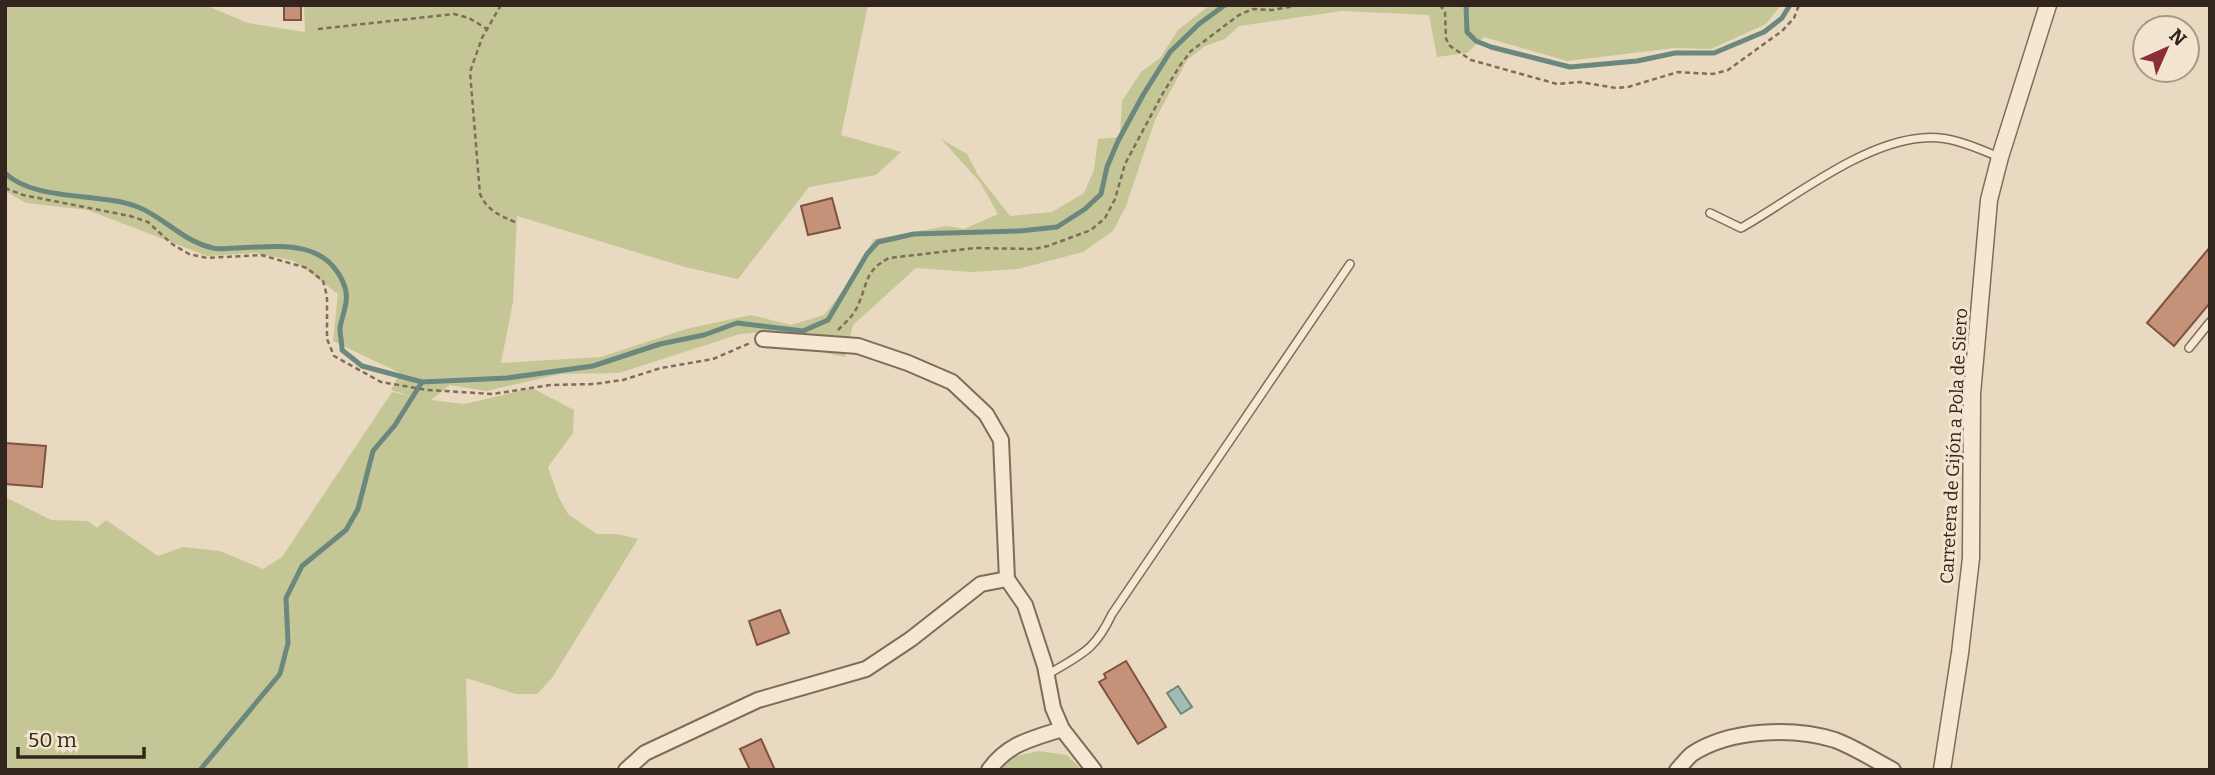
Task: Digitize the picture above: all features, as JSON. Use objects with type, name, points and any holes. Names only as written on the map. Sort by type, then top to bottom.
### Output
[{"type":"street","name":"Carretera de Gijón a Pola de Siero","points":[[1942,770],[1960,653],[1970,558],[1972,394],[1989,200],[2048,5]]},
{"type":"street","points":[[763,339],[858,346],[952,382],[986,414],[1001,440],[1007,579],[1025,605],[1047,675],[1053,708],[1062,729],[1094,770]]},
{"type":"street","points":[[626,770],[645,753],[758,700],[866,668],[911,639],[981,584],[1007,579]]},
{"type":"street","points":[[989,770],[998,756],[1015,745],[1062,729]]},
{"type":"street","points":[[1677,770],[1692,755],[1713,744],[1779,731],[1835,740],[1893,770]]},
{"type":"lane","points":[[1710,213],[1741,228],[1806,187],[1872,151],[1922,138],[1963,142],[2000,157]]},
{"type":"lane","points":[[1047,675],[1092,647],[1101,636],[1112,614],[1350,264]]},
{"type":"lane","points":[[2189,348],[2210,322]]},
{"type":"path","points":[[501,5],[475,53],[471,72],[480,194],[485,205],[517,223]]},
{"type":"path","points":[[825,342],[849,319],[859,305],[867,276],[889,258],[975,248],[1034,249],[1091,230],[1105,218],[1115,200],[1125,164],[1163,93],[1191,51],[1239,15],[1253,9],[1272,10],[1300,5]]},
{"type":"path","points":[[1440,5],[1445,12],[1446,39],[1450,46],[1471,60],[1557,84],[1580,82],[1616,88],[1678,72],[1713,74],[1728,69],[1782,31],[1794,18],[1799,5]]},
{"type":"path","points":[[318,29],[454,14],[469,18],[487,29]]},
{"type":"path","points":[[5,188],[23,195],[131,216],[148,222],[172,244],[189,254],[207,258],[261,255],[307,268],[323,281],[327,296],[327,339],[334,356],[381,382],[427,390],[493,394],[550,385],[594,384],[713,359],[763,339]]},
{"type":"green space","points":[[5,5],[205,5],[248,23],[305,32],[304,5],[868,5],[841,135],[901,152],[876,175],[809,187],[738,279],[685,267],[517,216],[513,302],[501,363],[601,357],[686,329],[751,315],[791,325],[824,315],[843,291],[874,239],[947,226],[964,229],[998,214],[980,182],[941,139],[967,154],[978,175],[1010,216],[1052,212],[1084,193],[1094,170],[1098,139],[1120,137],[1122,101],[1141,72],[1160,58],[1178,30],[1210,5],[1781,5],[1766,24],[1711,49],[1674,48],[1567,61],[1484,37],[1467,53],[1437,57],[1429,15],[1342,11],[1239,26],[1225,39],[1205,46],[1187,60],[1155,120],[1126,206],[1113,231],[1083,252],[1018,269],[972,272],[916,268],[853,325],[845,357],[817,351],[772,331],[740,334],[619,373],[561,374],[486,391],[450,385],[431,400],[465,404],[532,388],[574,410],[573,433],[548,467],[558,496],[568,514],[597,534],[617,534],[638,539],[552,678],[537,694],[516,694],[466,678],[468,770],[5,770],[5,497],[51,520],[88,521],[97,528],[106,520],[158,556],[183,547],[220,551],[263,569],[282,557],[392,392],[413,397],[391,390],[400,373],[333,341],[338,294],[294,261],[256,253],[207,256],[88,210],[26,203],[5,191]]},
{"type":"green space","points":[[1039,751],[1067,755],[1082,770],[1000,770],[1009,758]]},
{"type":"shaded area","points":[[1178,686],[1192,707],[1181,714],[1167,693]]},
{"type":"building","points":[[284,5],[301,5],[301,20],[284,20]]},
{"type":"building","points":[[832,198],[840,228],[808,235],[801,206]]},
{"type":"building","points":[[2210,247],[2210,303],[2174,346],[2147,323]]},
{"type":"building","points":[[5,443],[46,446],[42,487],[5,484]]},
{"type":"building","points":[[780,610],[789,633],[757,645],[749,621]]},
{"type":"building","points":[[1126,661],[1166,727],[1138,744],[1099,682],[1106,678],[1104,674]]},
{"type":"building","points":[[761,739],[775,770],[750,770],[740,749]]},
{"type":"waterway","points":[[5,173],[18,182],[50,193],[105,199],[138,207],[192,240],[213,248],[281,246],[310,251],[323,258],[334,268],[345,288],[346,300],[340,328],[342,350],[362,366],[422,382],[507,378],[593,366],[737,323],[803,331],[828,320],[867,254],[878,242],[914,234],[1020,231],[1057,227],[1085,209],[1101,194],[1107,167],[1118,141],[1170,52],[1199,24],[1225,5]]},
{"type":"waterway","points":[[1466,5],[1467,32],[1476,41],[1570,67],[1637,61],[1675,53],[1714,53],[1764,32],[1782,18],[1790,5]]},
{"type":"waterway","points":[[200,770],[280,674],[288,643],[286,598],[302,566],[346,530],[358,509],[373,451],[395,425],[422,382]]}]
